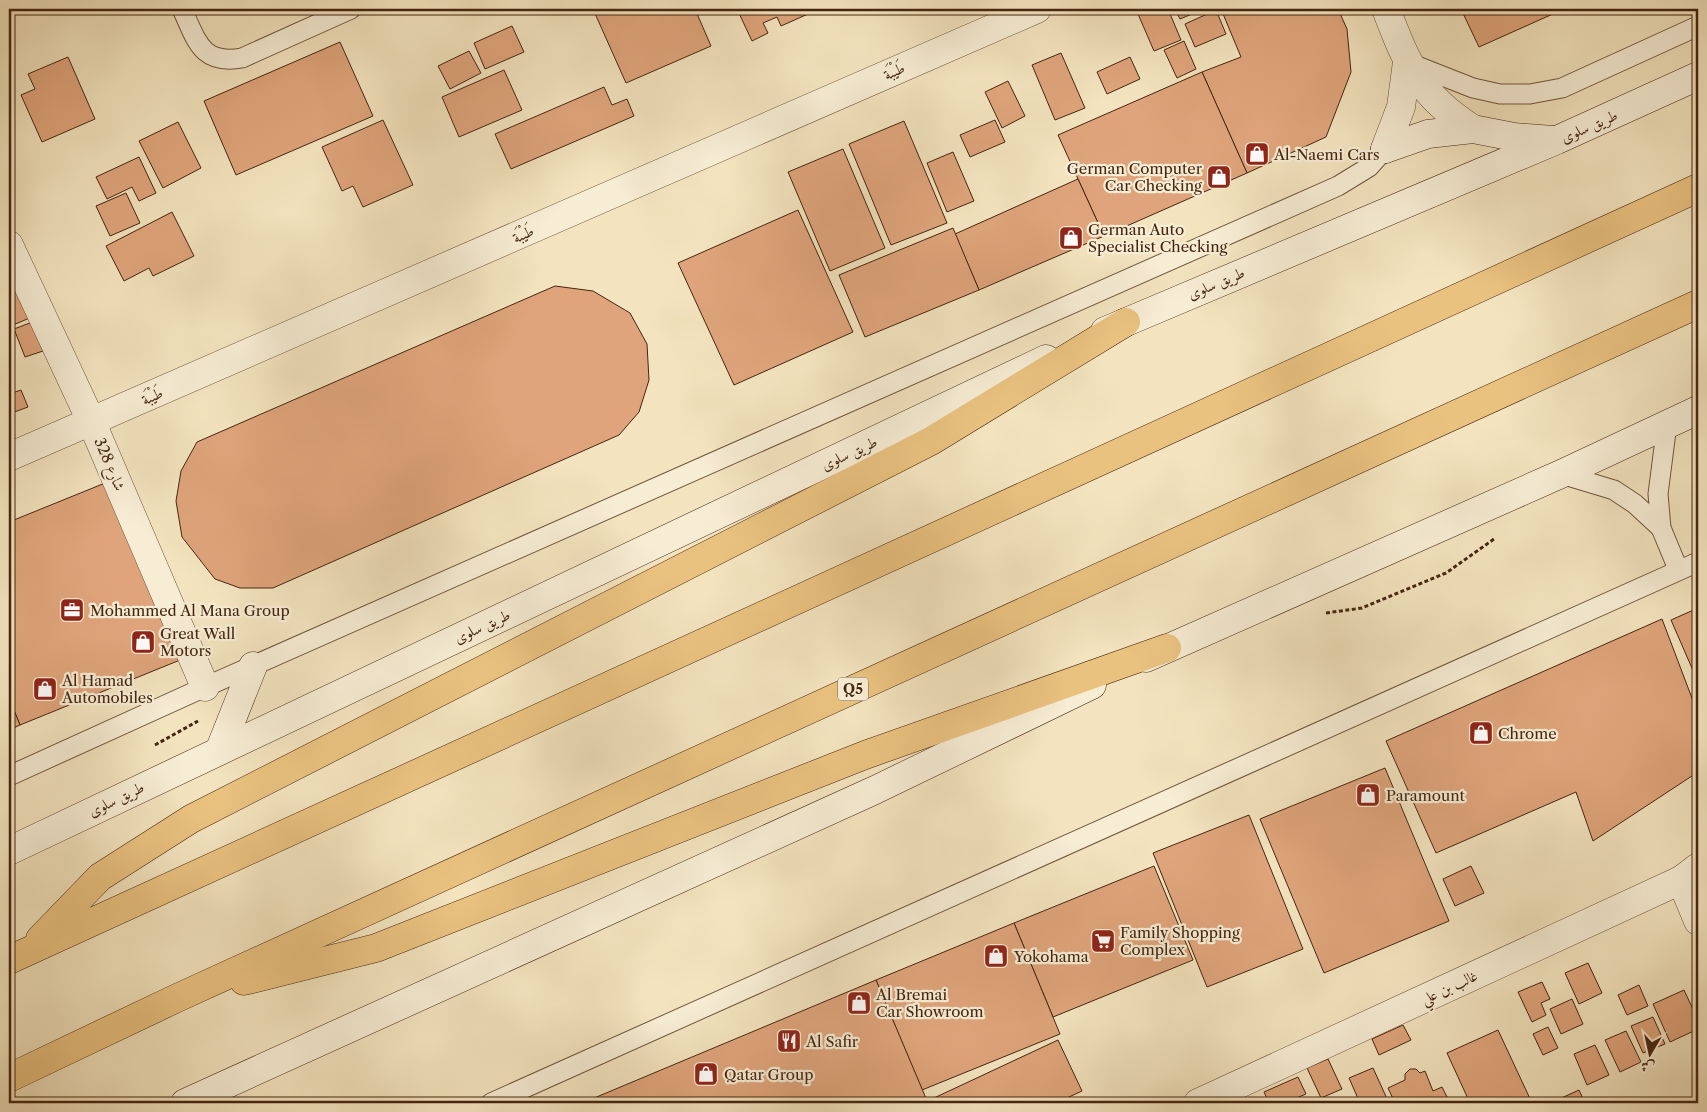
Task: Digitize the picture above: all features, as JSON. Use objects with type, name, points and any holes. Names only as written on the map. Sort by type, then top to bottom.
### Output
[{"type":"highway","points":[[20,954],[1698,188]]},
{"type":"highway","name":"Q5","points":[[9,1078],[177,998],[1698,304]]},
{"type":"highway","points":[[20,954],[100,877],[191,819],[931,441],[1126,322]]},
{"type":"highway","points":[[177,998],[376,948],[866,755],[1167,648]]},
{"type":"main road","name":"طَيْبَة","points":[[9,457],[1038,9]]},
{"type":"main road","points":[[1386,9],[1406,62],[1439,104],[1472,129]]},
{"type":"main road","points":[[1385,149],[1401,107],[1406,62]]},
{"type":"main road","name":"طريق سلوى","points":[[9,851],[220,749],[1126,322],[1557,140],[1698,76]]},
{"type":"main road","points":[[1385,149],[1428,134],[1472,129],[1514,137],[1557,140]]},
{"type":"main road","name":"شارع 328","points":[[9,245],[92,422],[205,687]]},
{"type":"main road","points":[[185,1103],[875,790],[1167,648],[1561,474],[1698,410]]},
{"type":"main road","points":[[220,749],[253,666]]},
{"type":"main road","points":[[1690,873],[1698,921]]},
{"type":"main road","name":"غالب بن علي","points":[[1198,1103],[1690,873]]},
{"type":"lane","points":[[182,9],[197,41],[208,55],[225,61],[242,58],[351,9]]},
{"type":"lane","points":[[1406,62],[1473,88],[1500,94],[1530,94],[1562,88],[1698,26]]},
{"type":"lane","points":[[9,776],[205,687],[1338,186],[1369,167],[1385,149]]},
{"type":"lane","points":[[1667,424],[1658,494],[1661,528],[1678,569]]},
{"type":"lane","points":[[1561,474],[1614,490],[1636,504],[1661,528]]},
{"type":"lane","points":[[491,1103],[1678,569],[1698,562]]},
{"type":"path","points":[[147,750],[206,717],[210,705],[205,687]]},
{"type":"building","points":[[593,9],[695,9],[711,46],[626,83]]},
{"type":"building","points":[[737,9],[806,9],[808,14],[781,26],[777,17],[763,23],[768,33],[752,41]]},
{"type":"building","points":[[1151,9],[1168,9],[1181,40],[1154,51],[1138,14]]},
{"type":"building","points":[[1175,9],[1204,9],[1180,19]]},
{"type":"building","points":[[1221,9],[1338,9],[1347,29],[1351,72],[1326,137],[1247,173],[1202,72],[1241,57]]},
{"type":"building","points":[[1461,9],[1564,9],[1479,47]]},
{"type":"building","points":[[1216,10],[1226,34],[1195,47],[1185,24]]},
{"type":"building","points":[[512,26],[524,52],[485,69],[474,43]]},
{"type":"building","points":[[1184,41],[1196,69],[1177,78],[1164,50]]},
{"type":"building","points":[[340,42],[373,116],[236,175],[204,101]]},
{"type":"building","points":[[469,51],[481,73],[450,89],[438,66]]},
{"type":"building","points":[[1061,53],[1085,108],[1055,120],[1032,65]]},
{"type":"building","points":[[68,57],[95,119],[42,142],[21,95],[35,89],[28,74]]},
{"type":"building","points":[[1130,57],[1140,79],[1107,94],[1097,72]]},
{"type":"building","points":[[504,70],[522,110],[459,137],[442,97]]},
{"type":"building","points":[[1202,72],[1247,173],[1104,236],[1058,135]]},
{"type":"building","points":[[1008,81],[1025,116],[1002,128],[985,92]]},
{"type":"building","points":[[604,87],[612,105],[627,99],[634,116],[511,169],[495,134]]},
{"type":"building","points":[[383,120],[413,185],[363,207],[353,186],[342,191],[322,147]]},
{"type":"building","points":[[995,120],[1005,142],[970,157],[960,135]]},
{"type":"building","points":[[904,121],[947,223],[891,245],[849,144]]},
{"type":"building","points":[[178,122],[201,168],[163,188],[139,141]]},
{"type":"building","points":[[843,149],[885,248],[830,271],[788,172]]},
{"type":"building","points":[[953,152],[974,201],[947,212],[927,163]]},
{"type":"building","points":[[139,157],[156,193],[139,201],[132,187],[107,199],[96,177]]},
{"type":"building","points":[[1078,179],[1104,236],[979,290],[955,234]]},
{"type":"building","points":[[126,193],[140,223],[110,236],[96,206]]},
{"type":"building","points":[[798,210],[853,332],[734,385],[678,263]]},
{"type":"building","points":[[172,212],[194,256],[153,276],[149,268],[124,281],[106,246]]},
{"type":"building","points":[[953,228],[979,290],[865,337],[839,275]]},
{"type":"building","points":[[9,265],[32,317],[13,325],[9,316]]},
{"type":"building","points":[[555,286],[593,291],[630,313],[647,344],[649,380],[639,412],[619,435],[273,588],[240,588],[215,579],[182,537],[176,501],[181,471],[197,442]]},
{"type":"building","points":[[35,321],[46,350],[25,357],[14,329]]},
{"type":"building","points":[[21,390],[28,407],[9,414],[9,394]]},
{"type":"building","points":[[110,481],[185,658],[20,725],[9,698],[9,522]]},
{"type":"building","points":[[1698,608],[1698,682],[1671,620]]},
{"type":"building","points":[[1662,619],[1698,714],[1698,772],[1593,841],[1576,792],[1436,853],[1386,741]]},
{"type":"building","points":[[9,698],[20,725],[9,730]]},
{"type":"building","points":[[1385,768],[1449,921],[1324,973],[1260,819]]},
{"type":"building","points":[[1249,815],[1303,949],[1207,987],[1153,853]]},
{"type":"building","name":"Family Shopping Complex","points":[[1154,866],[1193,960],[1053,1017],[1014,923]]},
{"type":"building","points":[[1471,866],[1484,893],[1455,906],[1443,879]]},
{"type":"building","points":[[1014,923],[1060,1034],[922,1090],[876,980]]},
{"type":"building","points":[[1588,963],[1602,993],[1579,1004],[1565,973]]},
{"type":"building","points":[[876,980],[928,1103],[588,1103],[587,1101]]},
{"type":"building","points":[[1542,982],[1550,999],[1541,1003],[1546,1015],[1532,1022],[1518,992]]},
{"type":"building","points":[[1639,985],[1648,1006],[1627,1015],[1618,995]]},
{"type":"building","points":[[1684,990],[1698,1020],[1698,1029],[1670,1042],[1653,1004]]},
{"type":"building","points":[[1572,999],[1583,1024],[1561,1034],[1550,1009]]},
{"type":"building","points":[[1653,1017],[1665,1044],[1643,1053],[1631,1026]]},
{"type":"building","points":[[1403,1025],[1411,1040],[1379,1055],[1372,1039]]},
{"type":"building","points":[[1548,1027],[1558,1048],[1543,1055],[1533,1034]]},
{"type":"building","points":[[1498,1030],[1532,1103],[1470,1103],[1447,1053]]},
{"type":"building","points":[[1626,1031],[1641,1062],[1620,1072],[1605,1040]]},
{"type":"building","points":[[1058,1040],[1082,1091],[1056,1103],[937,1103],[934,1098]]},
{"type":"building","points":[[1595,1045],[1609,1075],[1587,1085],[1574,1054]]},
{"type":"building","points":[[1328,1059],[1342,1089],[1321,1098],[1307,1068]]},
{"type":"building","points":[[1373,1068],[1389,1103],[1360,1103],[1349,1078]]},
{"type":"building","points":[[1410,1069],[1416,1069],[1420,1073],[1425,1071],[1433,1091],[1442,1087],[1450,1103],[1395,1103],[1388,1088],[1405,1080],[1405,1074]]},
{"type":"building","points":[[1298,1077],[1306,1094],[1285,1103],[1269,1103],[1264,1092]]},
{"type":"building","points":[[1579,1090],[1585,1103],[1558,1103],[1557,1100]]},
{"type":"place","name":"Al-Naemi Cars","points":[[1257,154]]},
{"type":"place","name":"German Computer Car Checking","points":[[1219,177]]},
{"type":"place","name":"German Auto Specialist Checking","points":[[1071,238]]},
{"type":"place","name":"Mohammed Al Mana Group","points":[[72,610]]},
{"type":"place","name":"Great Wall Motors","points":[[143,642]]},
{"type":"place","name":"Al Hamad Automobiles","points":[[45,689]]},
{"type":"place","name":"Chrome","points":[[1481,733]]},
{"type":"place","name":"Paramount","points":[[1368,795]]},
{"type":"place","name":"Family Shopping Complex","points":[[1103,941]]},
{"type":"place","name":"Yokohama","points":[[996,956]]},
{"type":"place","name":"Al Bremai Car Showroom","points":[[859,1003]]},
{"type":"place","name":"Al Safir","points":[[789,1041]]},
{"type":"place","name":"Qatar Group","points":[[706,1074]]}]
